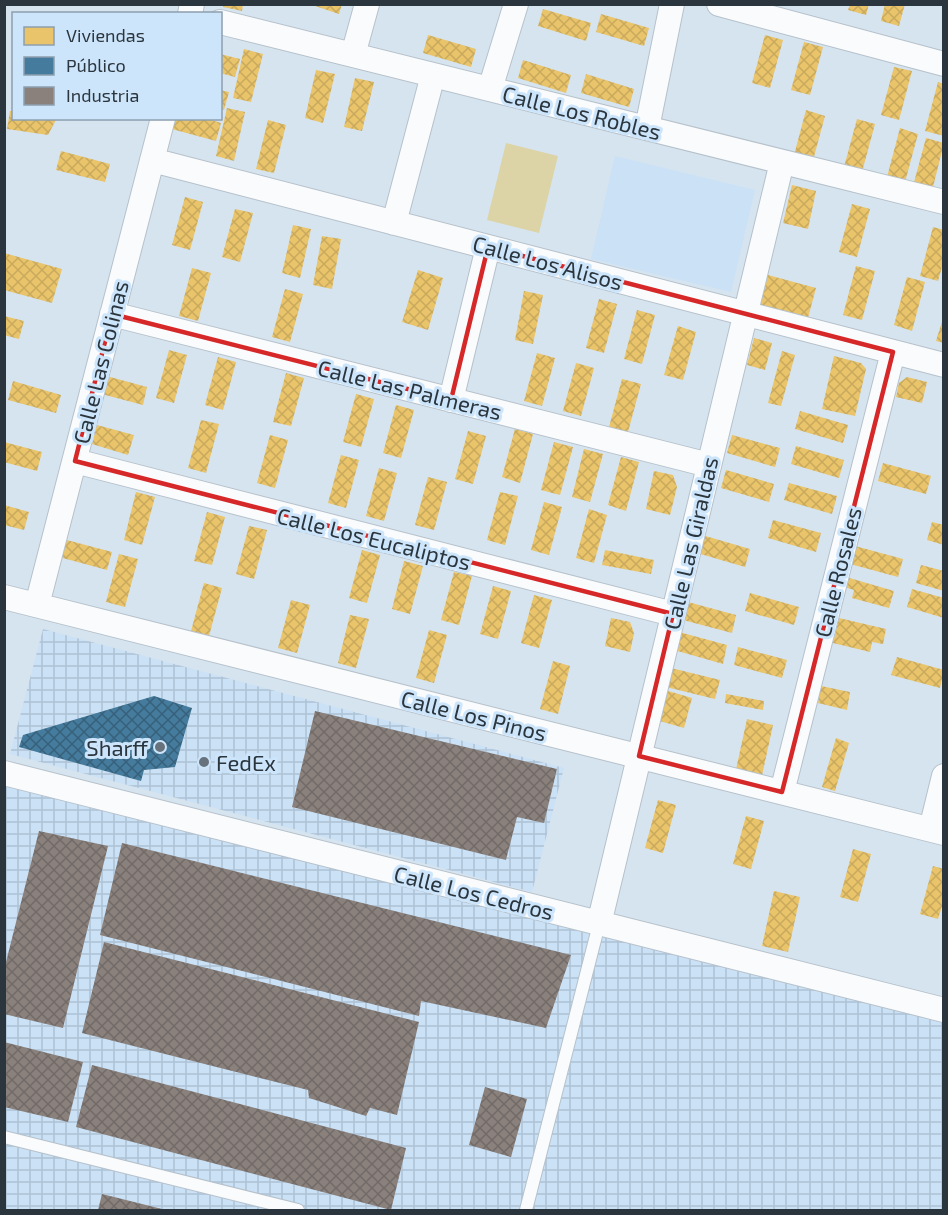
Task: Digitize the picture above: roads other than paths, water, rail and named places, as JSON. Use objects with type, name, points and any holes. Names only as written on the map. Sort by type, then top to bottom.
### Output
[{"type":"street","points":[[353,55],[367,4]]},
{"type":"street","points":[[490,89],[516,4]]},
{"type":"street","points":[[647,128],[672,4]]},
{"type":"street","points":[[719,4],[944,64]]},
{"type":"street","name":"Calle Los Robles","points":[[222,22],[944,202]]},
{"type":"street","points":[[394,223],[433,75]]},
{"type":"street","name":"Calle Las Colinas","points":[[38,605],[162,120]]},
{"type":"street","name":"Calle Los Alisos","points":[[152,160],[944,365]]},
{"type":"street","name":"Calle Las Giraldas","points":[[599,924],[782,162]]},
{"type":"street","points":[[451,400],[488,247]]},
{"type":"street","name":"Calle Las Palmeras","points":[[112,314],[709,465]]},
{"type":"street","name":"Calle Rosales","points":[[782,792],[892,352]]},
{"type":"street","name":"Calle Los Eucaliptos","points":[[75,460],[673,615]]},
{"type":"street","name":"Calle Los Pinos","points":[[4,597],[937,831]]},
{"type":"street","name":"Calle Los Cedros","points":[[4,772],[944,1010]]},
{"type":"street","points":[[937,831],[944,776]]},
{"type":"lane","points":[[526,1210],[599,924]]},
{"type":"lane","points":[[4,1137],[298,1210]]},
{"type":"place","name":"Sharff","points":[[160,747]]},
{"type":"place","name":"FedEx","points":[[204,762]]}]
